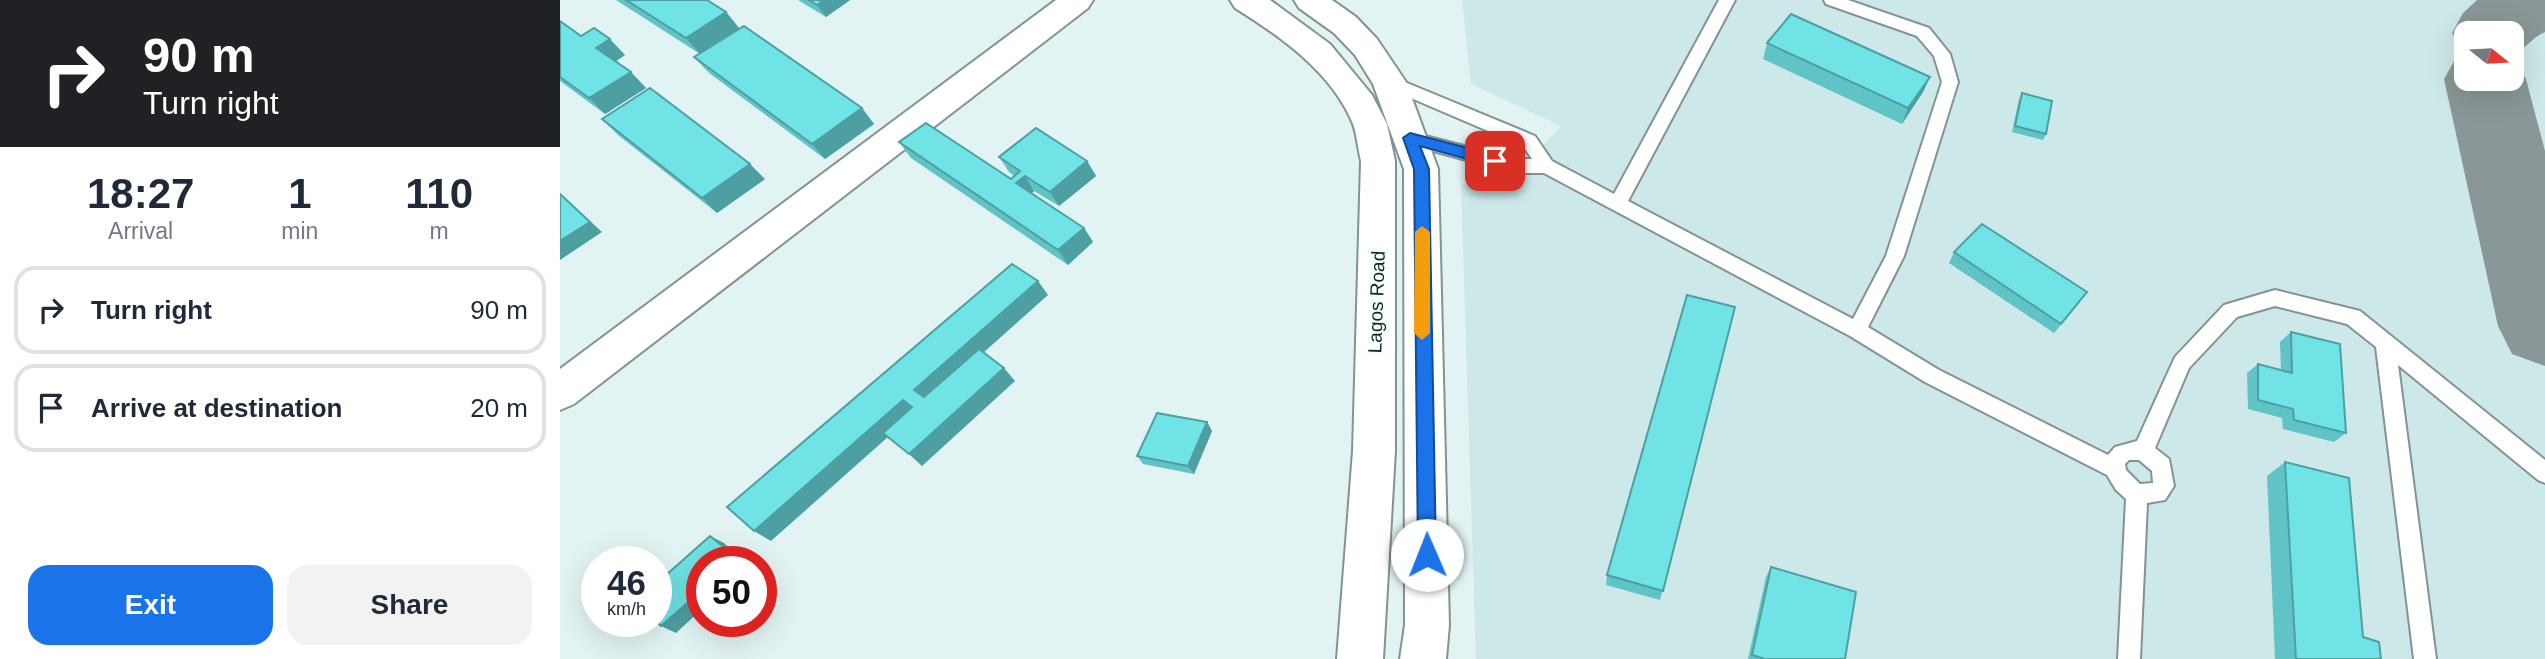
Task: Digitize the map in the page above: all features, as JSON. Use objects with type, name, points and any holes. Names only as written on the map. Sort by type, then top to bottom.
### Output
[{"type":"main road","points":[[560,392],[1077,0]]},
{"type":"main road","name":"Lagos Road","points":[[1246,0],[1286,24],[1323,56],[1354,95],[1370,125],[1378,161],[1374,451],[1360,659]]},
{"type":"main road","points":[[1310,0],[1345,25],[1366,47],[1389,82],[1421,169],[1427,612],[1423,659]]},
{"type":"lane","points":[[1618,203],[1727,0]]},
{"type":"lane","points":[[1832,0],[1859,7],[1923,32],[1942,54],[1950,82],[1895,256],[1857,330]]},
{"type":"lane","points":[[1389,82],[1529,141],[1546,166]]},
{"type":"lane","points":[[1410,138],[1514,166],[1546,166],[1857,330],[1932,376],[2114,468],[2126,488],[2137,494],[2158,492],[2164,486],[2162,466],[2143,452],[2122,452],[2116,459],[2114,468]]},
{"type":"lane","points":[[2143,452],[2182,362],[2231,311],[2274,298],[2353,317],[2545,473]]},
{"type":"lane","points":[[2385,343],[2425,659]]},
{"type":"lane","points":[[2129,659],[2137,494]]},
{"type":"shaded area","points":[[1462,0],[2545,0],[2545,659],[1476,659],[1461,185],[1515,175],[1561,126],[1471,84]]},
{"type":"building","points":[[626,0],[707,0],[726,12],[686,38]]},
{"type":"building","points":[[809,0],[824,0],[817,5]]},
{"type":"building","points":[[1791,14],[1930,77],[1908,108],[1767,43]]},
{"type":"building","points":[[560,21],[581,36],[594,28],[610,39],[596,48],[631,72],[589,98],[560,77]]},
{"type":"building","points":[[744,26],[862,108],[812,144],[694,57]]},
{"type":"building","points":[[650,88],[750,164],[702,198],[602,119]]},
{"type":"building","points":[[2022,93],[2052,101],[2046,134],[2015,126]]},
{"type":"building","points":[[926,123],[1011,179],[1020,171],[999,157],[1036,128],[1087,161],[1050,192],[1025,176],[1016,183],[1084,228],[1058,250],[899,142]]},
{"type":"building","points":[[560,194],[590,222],[560,241]]},
{"type":"building","points":[[1982,224],[2087,292],[2061,324],[1954,252]]},
{"type":"building","points":[[1012,264],[1038,281],[914,390],[924,397],[979,349],[1004,368],[909,454],[883,433],[912,407],[903,400],[754,531],[727,507]]},
{"type":"building","points":[[1687,295],[1735,307],[1663,591],[1607,575]]},
{"type":"building","points":[[2291,332],[2340,344],[2346,433],[2294,420],[2293,409],[2258,400],[2258,364],[2292,373]]},
{"type":"building","points":[[1157,413],[1207,422],[1188,466],[1137,456]]},
{"type":"building","points":[[2285,462],[2349,478],[2363,637],[2379,642],[2381,659],[2296,659]]},
{"type":"building","points":[[710,536],[722,546],[699,546]]},
{"type":"building","points":[[686,557],[686,604],[672,616],[672,570]]},
{"type":"building","points":[[1771,567],[1856,592],[1845,659],[1765,659],[1752,655]]},
{"type":"taxiway","points":[[2503,21],[2545,1]]},
{"type":"taxiway","points":[[2488,91],[2545,326]]},
{"type":"slow traffic","points":[[1422,232],[1422,333]]},
{"type":"route","points":[[1427,555],[1422,390],[1421,169],[1410,138],[1495,161]]}]
